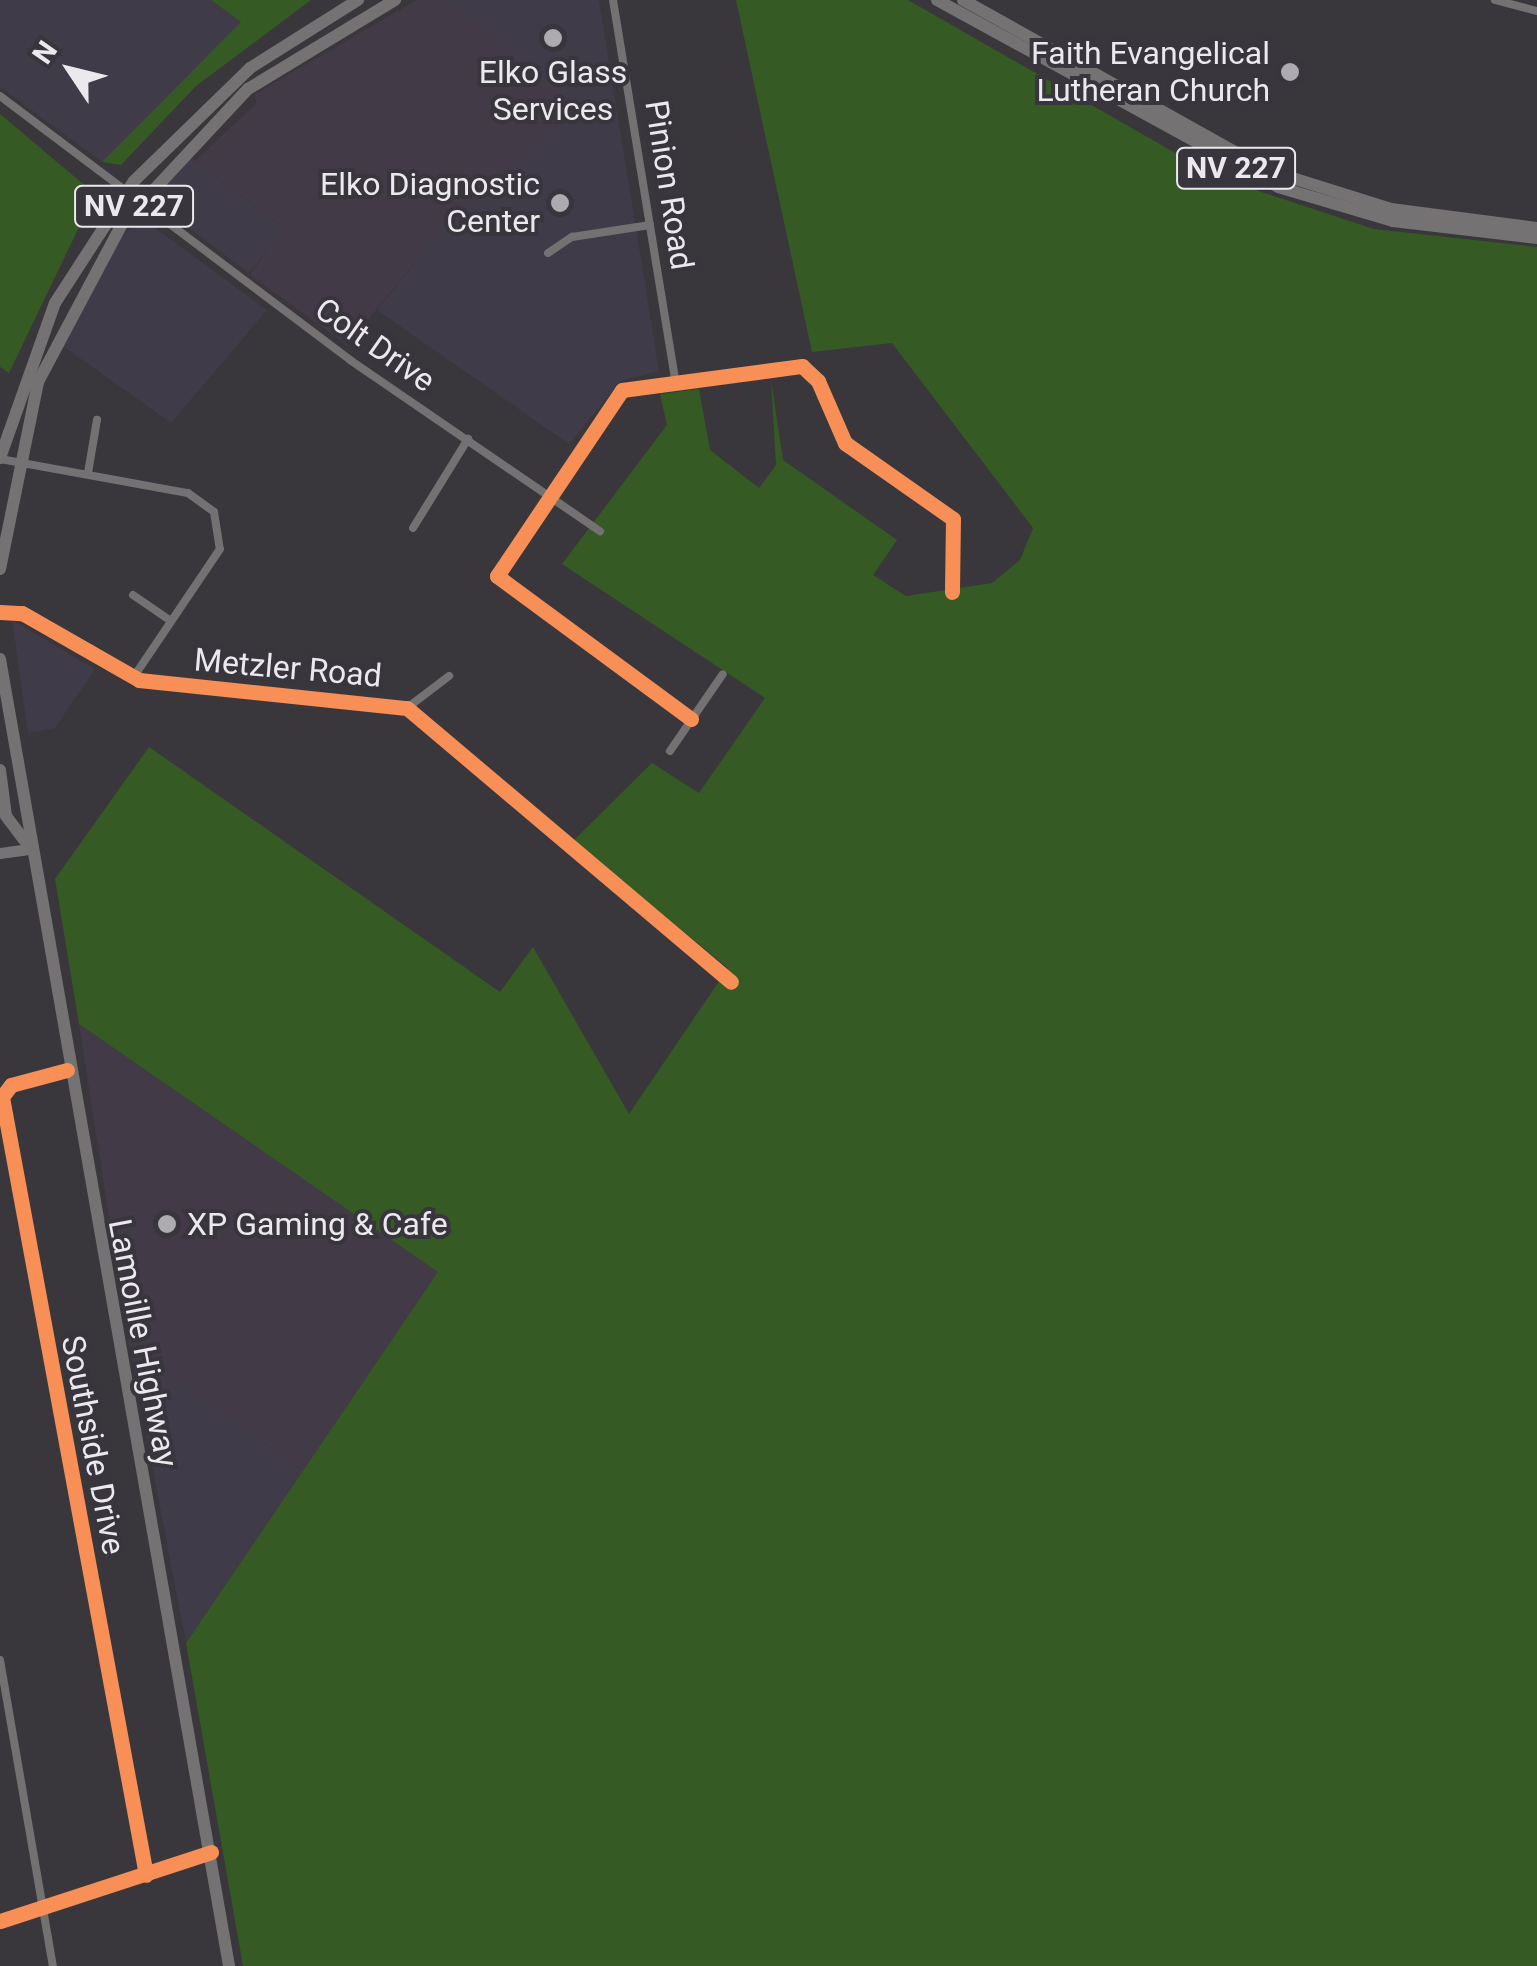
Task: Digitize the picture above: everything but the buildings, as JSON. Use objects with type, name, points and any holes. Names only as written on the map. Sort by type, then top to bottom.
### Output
[{"type":"main road","name":"NV 227","points":[[0,458],[56,303],[124,194],[250,68],[358,0]]},
{"type":"main road","name":"NV 227","points":[[0,569],[4,508],[16,461],[64,322],[137,203],[248,89],[395,0]]},
{"type":"main road","name":"NV 227","points":[[937,0],[1278,187],[1393,222],[1537,238]]},
{"type":"main road","name":"NV 227","points":[[963,0],[1280,175],[1391,209],[1537,228]]},
{"type":"main road","name":"Lamoille Highway","points":[[0,658],[26,845],[229,1966]]},
{"type":"main road","name":"Lamoille Highway","points":[[0,770],[6,816],[26,845]]},
{"type":"main road","points":[[0,780],[0,814]]},
{"type":"main road","points":[[0,850],[26,845]]},
{"type":"street","name":"Pinion Road","points":[[614,0],[674,378]]},
{"type":"street","points":[[1496,0],[1537,10]]},
{"type":"street","name":"Colt Drive","points":[[0,96],[124,194],[600,532]]},
{"type":"street","points":[[548,253],[572,238],[650,225]]},
{"type":"street","points":[[691,719],[501,584],[504,554],[622,390],[674,378],[795,364],[818,380],[847,445],[953,519],[952,592]]},
{"type":"street","points":[[88,474],[97,420]]},
{"type":"street","points":[[414,528],[468,439]]},
{"type":"street","points":[[0,458],[188,493],[214,512],[220,550],[133,678]]},
{"type":"street","points":[[133,595],[171,621]]},
{"type":"street","name":"Metzler Road","points":[[0,612],[22,613],[133,678],[407,708],[730,982]]},
{"type":"street","points":[[670,752],[723,674]]},
{"type":"street","points":[[407,708],[448,676]]},
{"type":"street","name":"Southside Drive","points":[[67,1070],[10,1085],[2,1097],[146,1875]]},
{"type":"street","points":[[0,1660],[37,1910],[53,1966]]},
{"type":"street","points":[[0,1747],[14,1744]]},
{"type":"street","points":[[0,1921],[211,1852]]},
{"type":"shaded area","points":[[0,0],[211,0],[242,22],[102,162],[0,87]]},
{"type":"shaded area","points":[[417,0],[443,0],[581,104],[446,225],[347,345],[250,275],[283,227],[195,161],[256,104],[255,94]]},
{"type":"shaded area","points":[[443,0],[599,0],[659,371],[621,381],[569,444],[377,310],[446,225],[580,104]]},
{"type":"shaded area","points":[[187,155],[284,228],[249,273],[153,201]]},
{"type":"shaded area","points":[[143,219],[267,310],[171,423],[60,344],[120,237]]},
{"type":"shaded area","points":[[12,620],[95,669],[55,728],[28,733]]},
{"type":"shaded area","points":[[79,1024],[439,1272],[303,1471],[129,1345]]},
{"type":"shaded area","points":[[129,1345],[303,1471],[186,1643]]},
{"type":"green space","points":[[211,0],[311,0],[196,86],[121,165],[102,162],[241,22]]},
{"type":"green space","points":[[736,0],[908,0],[1219,178],[1374,229],[1537,247],[1537,1966],[243,1966],[186,1643],[438,1272],[79,1024],[55,879],[149,747],[500,992],[533,947],[629,1114],[728,968],[573,841],[652,763],[699,793],[765,698],[562,564],[667,425],[660,394],[699,389],[710,450],[759,488],[776,465],[771,380],[783,460],[897,540],[873,575],[906,596],[992,583],[1020,560],[1033,528],[892,343],[812,352]]},
{"type":"green space","points":[[0,114],[95,194],[9,373],[0,367]]},
{"type":"cycle path","points":[[691,719],[497,576],[622,390],[802,366],[818,381],[845,443],[953,519],[952,592]]},
{"type":"cycle path","points":[[0,612],[22,613],[139,680],[407,708],[731,982]]},
{"type":"cycle path","points":[[67,1070],[11,1085],[2,1097],[146,1875]]},
{"type":"cycle path","points":[[0,1921],[211,1852]]},
{"type":"place","name":"Elko Glass Services","points":[[553,38]]},
{"type":"place","name":"Faith Evangelical Lutheran Church","points":[[1290,72]]},
{"type":"place","name":"Elko Diagnostic Center","points":[[560,203]]},
{"type":"place","name":"XP Gaming & Cafe","points":[[167,1224]]}]
